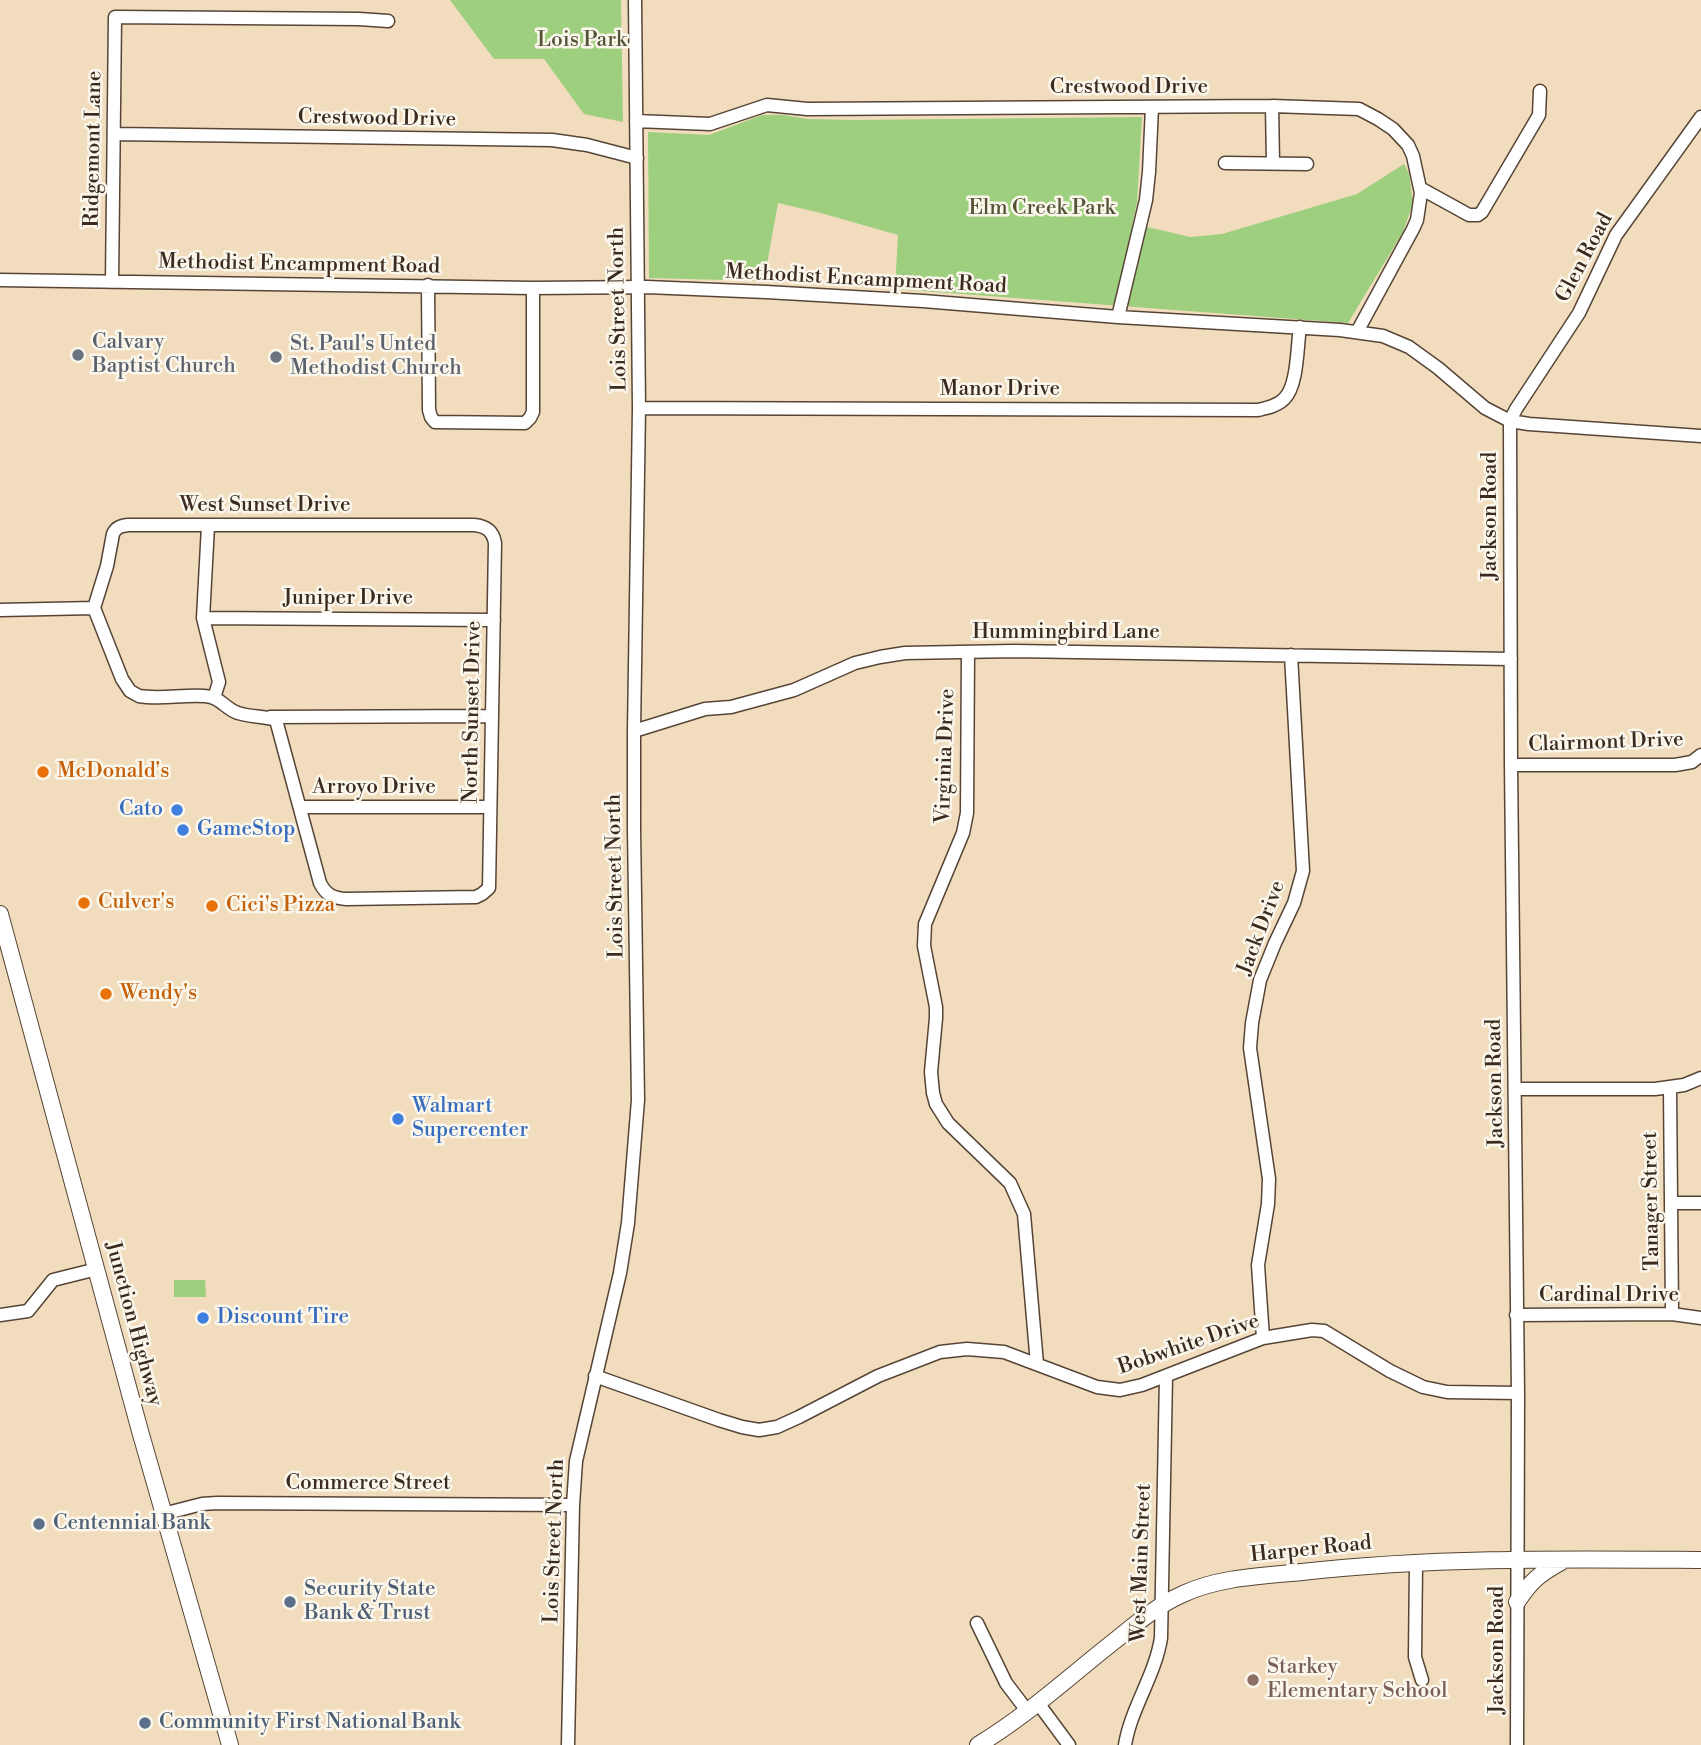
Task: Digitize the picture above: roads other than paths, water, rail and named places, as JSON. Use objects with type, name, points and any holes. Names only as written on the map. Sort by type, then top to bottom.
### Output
[{"type":"main road","name":"Junction Highway","points":[[0,914],[163,1514],[230,1745]]},
{"type":"main road","name":"Harper Road","points":[[978,1745],[1006,1729],[1161,1605],[1183,1593],[1220,1582],[1346,1567],[1416,1563],[1566,1559],[1701,1560]]},
{"type":"main road","points":[[1517,1602],[1528,1586],[1544,1571],[1566,1559]]},
{"type":"street","name":"Lois Street North","points":[[568,1745],[576,1461],[620,1273],[628,1223],[637,1111],[634,731],[639,408],[635,0]]},
{"type":"street","name":"Ridgemont Lane","points":[[112,282],[115,17],[388,21]]},
{"type":"street","points":[[1420,188],[1469,215],[1482,212],[1539,115],[1540,91]]},
{"type":"street","name":"Crestwood Drive","points":[[636,121],[710,124],[766,105],[807,109],[1272,106],[1359,109],[1393,129],[1408,145],[1413,156],[1421,201],[1413,229],[1357,332]]},
{"type":"street","points":[[1272,106],[1273,163]]},
{"type":"street","points":[[1118,317],[1146,200],[1150,172],[1152,107]]},
{"type":"street","name":"Glen Road","points":[[1510,421],[1578,313],[1616,234],[1701,117]]},
{"type":"street","name":"Crestwood Drive","points":[[115,134],[552,140],[587,145],[637,158]]},
{"type":"street","points":[[1225,163],[1307,164]]},
{"type":"street","name":"Methodist Encampment Road","points":[[0,280],[766,292],[922,300],[1118,317],[1357,332],[1383,336],[1409,347],[1485,408],[1510,421],[1701,436]]},
{"type":"street","points":[[428,285],[429,410],[435,422],[525,423],[530,418],[533,412],[533,288]]},
{"type":"street","name":"Manor Drive","points":[[639,408],[1258,410],[1273,406],[1286,397],[1293,383],[1300,327]]},
{"type":"street","name":"Jackson Road","points":[[1510,421],[1518,1393],[1517,1745]]},
{"type":"street","name":"West Sunset Drive","points":[[94,608],[107,566],[113,534],[115,529],[120,527],[474,525],[484,527],[494,536]]},
{"type":"street","points":[[208,526],[203,618],[219,682],[214,698]]},
{"type":"street","name":"North Sunset Drive","points":[[300,807],[320,883],[327,894],[333,897],[476,897],[489,888],[494,536]]},
{"type":"street","points":[[0,610],[94,608],[122,680],[130,691],[144,697],[205,696],[214,698],[240,714],[266,717],[492,716]]},
{"type":"street","name":"Juniper Drive","points":[[203,618],[494,620]]},
{"type":"street","name":"Hummingbird Lane","points":[[634,731],[705,709],[731,708],[794,690],[855,663],[905,653],[1014,651],[1511,659]]},
{"type":"street","name":"Virginia Drive","points":[[968,652],[968,813],[963,834],[925,924],[924,935],[936,1007],[932,1083],[936,1104],[948,1123],[1010,1183],[1024,1214],[1037,1364]]},
{"type":"street","name":"Jack Drive","points":[[1263,1338],[1258,1265],[1268,1204],[1269,1179],[1250,1048],[1260,980],[1294,903],[1303,871],[1291,655]]},
{"type":"street","points":[[266,717],[276,720],[300,807]]},
{"type":"street","name":"Clairmont Drive","points":[[1511,765],[1675,765],[1692,762],[1701,755]]},
{"type":"street","name":"Arroyo Drive","points":[[300,807],[491,807]]},
{"type":"street","points":[[1515,1089],[1655,1089],[1684,1085],[1701,1078]]},
{"type":"street","name":"Tanager Street","points":[[1670,1087],[1672,1314]]},
{"type":"street","points":[[1672,1203],[1701,1203]]},
{"type":"street","points":[[0,1315],[29,1311],[53,1280],[97,1269]]},
{"type":"street","name":"Cardinal Drive","points":[[1516,1315],[1672,1314],[1701,1318]]},
{"type":"street","name":"Bobwhite Drive","points":[[595,1376],[719,1420],[759,1430],[777,1427],[799,1418],[878,1376],[940,1352],[967,1349],[1004,1352],[1097,1387],[1119,1390],[1142,1385],[1263,1338],[1312,1329],[1324,1331],[1390,1371],[1423,1387],[1447,1392],[1518,1393]]},
{"type":"street","name":"West Main Street","points":[[1125,1745],[1135,1709],[1154,1667],[1160,1646],[1166,1376]]},
{"type":"street","name":"Commerce Street","points":[[163,1514],[202,1504],[218,1503],[573,1505]]},
{"type":"street","points":[[1416,1563],[1415,1657],[1422,1680]]},
{"type":"street","points":[[977,1623],[1006,1683],[1069,1745]]},
{"type":"place","name":"Calvary Baptist Church","points":[[78,355]]},
{"type":"place","name":"St. Paul's Unted Methodist Church","points":[[276,357]]},
{"type":"place","name":"McDonald's","points":[[43,772]]},
{"type":"place","name":"Cato","points":[[177,810]]},
{"type":"place","name":"GameStop","points":[[183,830]]},
{"type":"place","name":"Culver's","points":[[84,903]]},
{"type":"place","name":"Cici's Pizza","points":[[212,906]]},
{"type":"place","name":"Wendy's","points":[[106,994]]},
{"type":"place","name":"Walmart Supercenter","points":[[398,1119]]},
{"type":"place","name":"Discount Tire","points":[[203,1318]]},
{"type":"place","name":"Centennial Bank","points":[[39,1524]]},
{"type":"place","name":"Security State Bank & Trust","points":[[290,1602]]},
{"type":"place","name":"Starkey Elementary School","points":[[1253,1680]]},
{"type":"place","name":"Community First National Bank","points":[[145,1723]]},
{"type":"park label","name":"Lois Park","points":[[582,41]]},
{"type":"park label","name":"Elm Creek Park","points":[[1042,209]]}]
